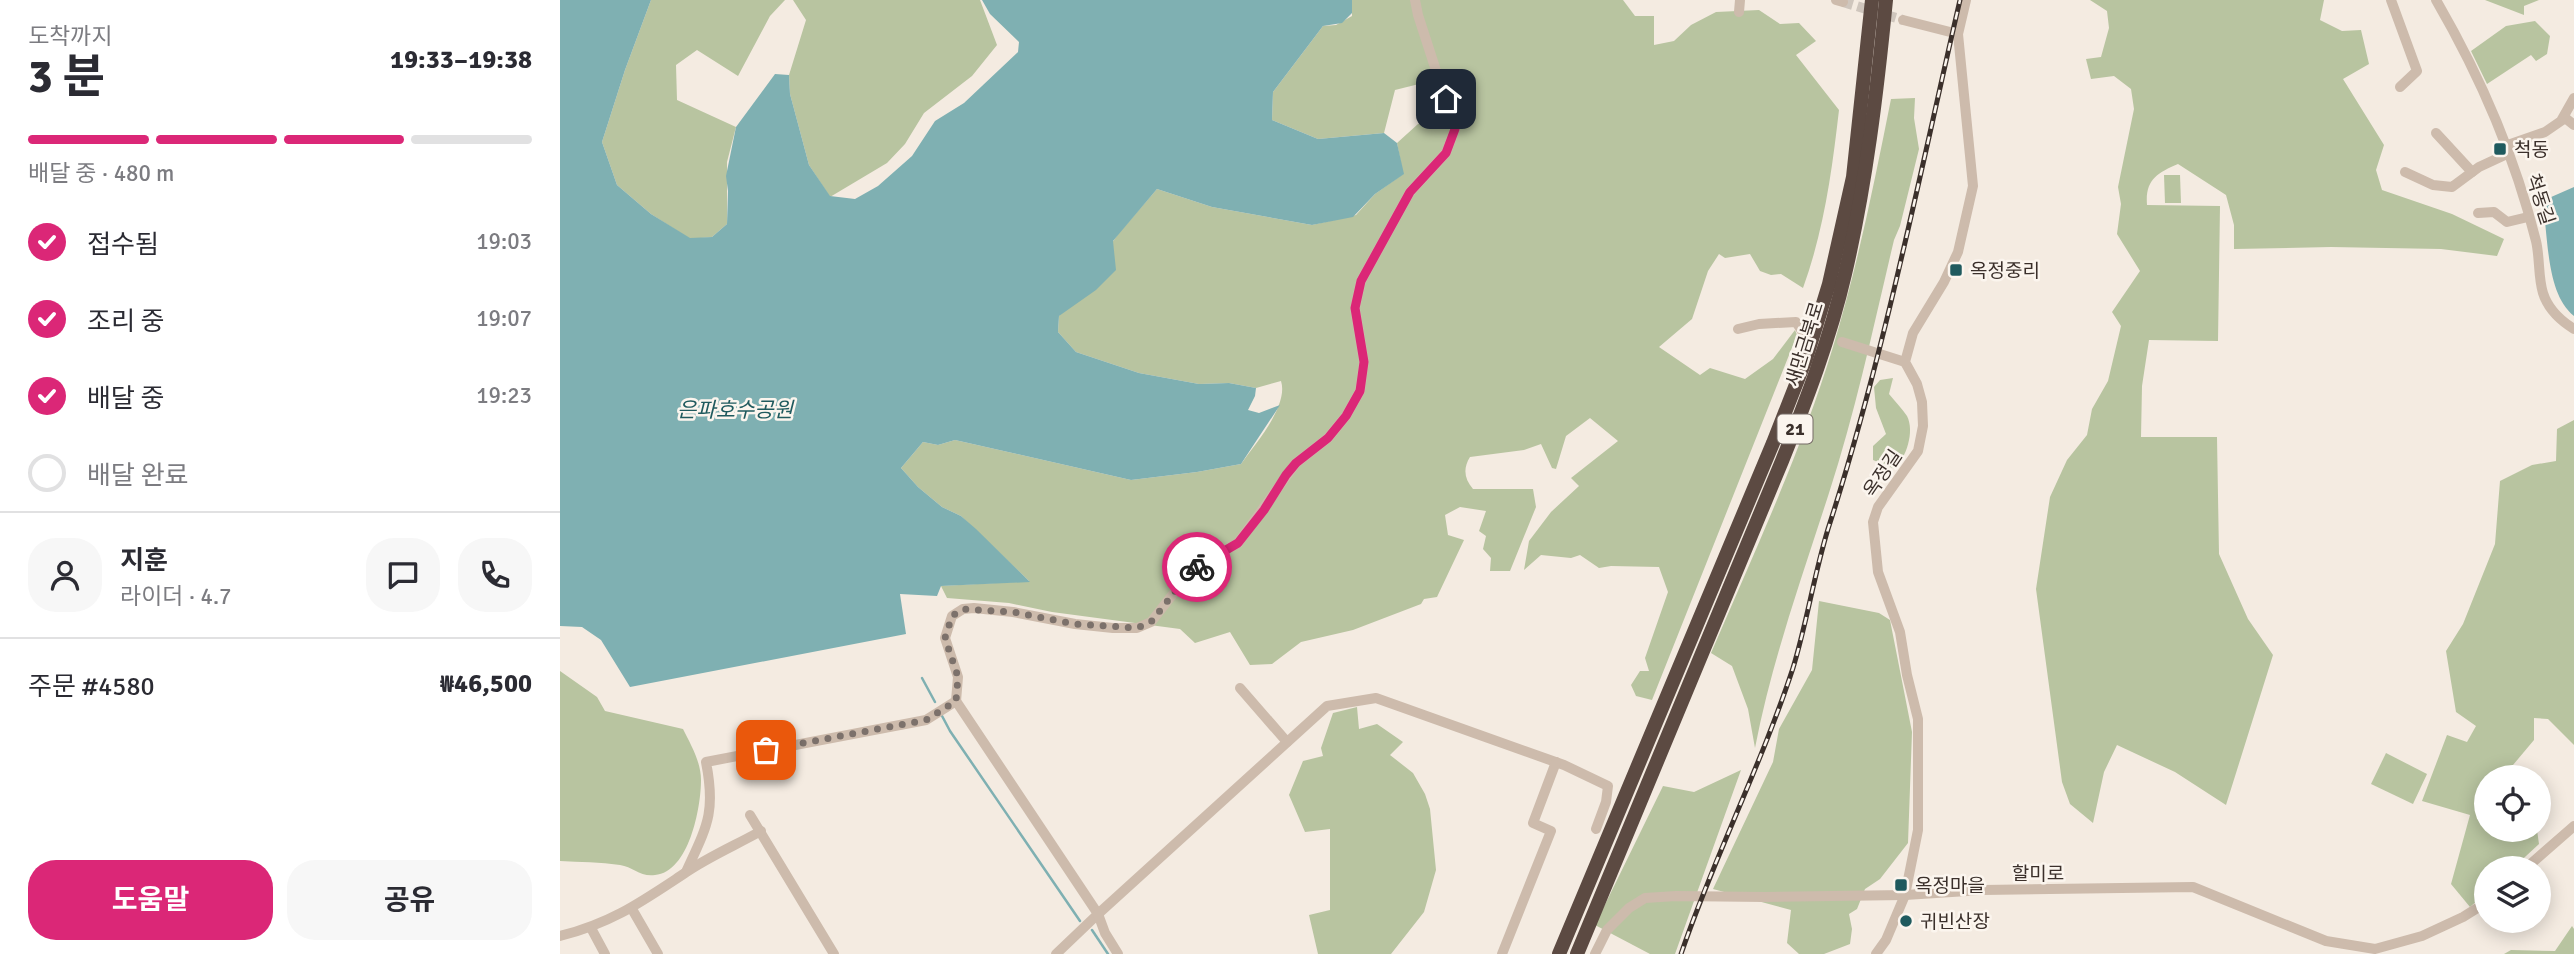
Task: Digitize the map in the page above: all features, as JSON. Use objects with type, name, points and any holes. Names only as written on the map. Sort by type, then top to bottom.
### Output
[{"type":"highway","name":"새만금북로","points":[[1603,829],[1773,443],[1806,359],[1829,284],[1853,177],[1872,0]]},
{"type":"highway","name":"새만금북로","points":[[1577,954],[1787,449],[1826,341],[1845,276],[1866,172],[1886,0]]},
{"type":"highway","name":"21","points":[[1559,954],[1595,866],[1603,829]]},
{"type":"street","points":[[1118,954],[1105,933],[1098,914],[956,701],[958,677],[945,638],[952,616],[963,609],[974,608],[1113,628],[1137,628],[1151,622],[1188,575],[1238,543],[1296,463],[1328,438],[1346,416],[1360,391],[1364,362],[1355,308],[1361,281],[1410,192],[1446,153],[1455,129],[1415,0]]},
{"type":"street","points":[[1739,12],[1740,0]]},
{"type":"street","points":[[1842,342],[1905,362],[1913,332],[1944,282],[1958,252],[1973,186],[1958,34],[1966,0]]},
{"type":"street","points":[[2391,0],[2417,71],[2400,87]]},
{"type":"street","name":"척동길","points":[[2436,0],[2484,96],[2506,150],[2536,242],[2543,295],[2560,320],[2574,329]]},
{"type":"street","points":[[1903,20],[1958,34]]},
{"type":"street","points":[[2405,172],[2433,185],[2452,187],[2506,150],[2545,132],[2561,121],[2574,99]]},
{"type":"street","points":[[2564,117],[2574,125]]},
{"type":"street","points":[[2436,133],[2472,172]]},
{"type":"street","points":[[2478,213],[2494,212],[2507,222],[2528,217]]},
{"type":"street","points":[[1738,329],[1759,324],[1796,322],[1802,331],[1805,331]]},
{"type":"street","name":"옥정길","points":[[1876,954],[1905,895],[1918,830],[1918,719],[1900,632],[1878,572],[1873,522],[1878,507],[1917,451],[1923,426],[1922,402],[1917,384],[1905,362]]},
{"type":"street","points":[[1240,688],[1287,742]]},
{"type":"street","points":[[1056,954],[1326,706],[1376,698],[1556,762],[1608,786],[1603,829]]},
{"type":"street","points":[[687,872],[705,832],[711,810],[706,762],[926,720],[956,701]]},
{"type":"street","points":[[1502,954],[1551,831],[1533,823],[1556,762]]},
{"type":"street","points":[[750,815],[834,954]]},
{"type":"street","points":[[2540,856],[2574,826]]},
{"type":"street","points":[[560,936],[591,928],[632,909],[687,872],[761,831]]},
{"type":"street","name":"할미로","points":[[1595,954],[1607,930],[1629,908],[1645,898],[1676,896],[1905,895],[1983,890],[2193,887],[2326,941],[2375,948],[2422,936],[2474,911]]},
{"type":"street","points":[[632,909],[658,954]]},
{"type":"street","points":[[591,928],[605,954]]},
{"type":"street","points":[[1068,943],[1076,954]]},
{"type":"green space","points":[[651,0],[785,0],[770,16],[738,76],[697,50],[676,65],[677,100],[736,127],[727,162],[727,224],[712,237],[690,239],[651,214],[617,185],[602,142]]},
{"type":"green space","points":[[793,0],[980,0],[997,45],[972,76],[924,113],[905,144],[887,163],[830,197],[809,165],[790,94],[789,75],[806,20]]},
{"type":"green space","points":[[1352,0],[1623,0],[1635,16],[1654,16],[1654,45],[1674,41],[1691,25],[1716,12],[1759,10],[1780,24],[1799,23],[1816,41],[1796,55],[1839,110],[1822,222],[1803,288],[1781,274],[1771,275],[1760,271],[1750,254],[1725,258],[1719,254],[1708,271],[1692,319],[1659,347],[1700,375],[1710,368],[1745,379],[1773,359],[1795,330],[1797,335],[1652,700],[1636,696],[1631,685],[1640,671],[1649,671],[1645,658],[1668,592],[1659,567],[1599,568],[1580,555],[1571,558],[1541,555],[1524,570],[1529,541],[1551,512],[1579,486],[1571,478],[1618,441],[1590,418],[1566,436],[1556,469],[1552,468],[1541,444],[1524,450],[1470,457],[1466,477],[1473,489],[1533,489],[1536,507],[1510,571],[1490,571],[1491,558],[1483,549],[1486,536],[1479,531],[1486,511],[1460,507],[1445,515],[1448,535],[1464,540],[1437,597],[1424,599],[1421,604],[1353,630],[1301,642],[1272,664],[1250,665],[1230,632],[1195,643],[1180,629],[1052,612],[1009,603],[947,598],[941,586],[1029,581],[961,516],[942,507],[901,468],[923,442],[938,445],[955,440],[1131,480],[1241,464],[1262,436],[1280,402],[1281,381],[1256,388],[1229,383],[1199,384],[1139,373],[1076,352],[1058,332],[1059,316],[1119,233],[1157,189],[1212,207],[1312,225],[1356,215],[1375,194],[1403,174],[1397,143],[1418,124],[1446,124],[1431,81],[1395,90],[1384,133],[1318,139],[1272,120],[1273,92],[1323,26],[1336,25],[1352,16]]},
{"type":"green space","points":[[2090,0],[2324,0],[2320,20],[2342,31],[2361,30],[2369,64],[2343,79],[2384,145],[2376,170],[2382,190],[2452,214],[2504,239],[2497,256],[2441,249],[2234,249],[2234,225],[2226,195],[2178,164],[2158,174],[2150,183],[2147,205],[2220,206],[2218,341],[2149,340],[2142,386],[2141,437],[2217,437],[2219,554],[2248,619],[2273,655],[2226,805],[2175,772],[2117,745],[2104,772],[2093,823],[2070,804],[2062,782],[2036,589],[2050,497],[2067,460],[2087,435],[2092,409],[2108,381],[2121,326],[2112,312],[2140,271],[2117,234],[2121,204],[2118,187],[2134,109],[2131,89],[2114,76],[2091,79],[2086,59],[2101,57],[2109,28],[2107,11]]},
{"type":"green space","points":[[2485,0],[2539,0],[2524,6],[2524,15]]},
{"type":"green space","points":[[2535,21],[2550,36],[2547,54],[2536,61],[2531,55],[2487,84],[2471,51],[2506,26]]},
{"type":"green space","points":[[1915,98],[1914,118],[1919,149],[1848,430],[1779,651],[1755,748],[1748,709],[1732,666],[1711,653],[1776,502],[1833,347],[1858,254],[1891,99]]},
{"type":"green space","points":[[2164,175],[2180,175],[2181,203],[2165,203]]},
{"type":"green space","points":[[1893,378],[1889,394],[1907,416],[1910,429],[1906,451],[1895,469],[1873,460],[1873,446],[1886,434],[1876,408],[1874,387],[1880,380]]},
{"type":"green space","points":[[2574,420],[2574,745],[2548,719],[2534,718],[2534,740],[2513,765],[2474,765],[2474,842],[2539,844],[2526,856],[2474,856],[2474,903],[2470,907],[2451,884],[2470,815],[2422,801],[2447,735],[2467,742],[2476,726],[2456,712],[2446,651],[2463,624],[2495,544],[2500,481],[2532,465],[2556,461],[2557,429]]},
{"type":"green space","points":[[1819,601],[1879,613],[1890,620],[1912,732],[1908,843],[1880,879],[1865,889],[1857,909],[1849,914],[1852,929],[1850,944],[1824,954],[1799,954],[1787,943],[1791,910],[1713,889],[1773,762],[1779,729],[1812,670]]},
{"type":"green space","points":[[560,671],[597,697],[605,711],[683,729],[699,767],[699,806],[691,837],[677,863],[667,871],[650,875],[620,865],[560,861]]},
{"type":"green space","points":[[1357,707],[1359,729],[1377,724],[1403,742],[1390,755],[1413,773],[1425,794],[1430,809],[1436,870],[1424,912],[1391,954],[1318,954],[1309,915],[1330,910],[1330,829],[1305,832],[1289,795],[1303,761],[1323,756],[1321,748],[1333,713]]},
{"type":"green space","points":[[2386,753],[2427,774],[2413,804],[2371,784]]},
{"type":"green space","points":[[1741,770],[1675,954],[1650,954],[1595,925],[1663,786],[1694,792]]},
{"type":"green space","points":[[2572,926],[2574,954],[2504,954],[2511,950],[2555,951]]},
{"type":"water","name":"은파호수공원","points":[[560,0],[651,0],[602,142],[617,185],[651,214],[690,238],[712,237],[727,224],[726,176],[736,127],[775,74],[789,75],[790,94],[809,165],[830,196],[855,199],[878,186],[912,156],[935,121],[964,103],[1018,52],[1019,42],[990,14],[982,0],[1352,0],[1352,13],[1342,23],[1323,26],[1273,92],[1272,120],[1318,139],[1384,133],[1397,143],[1404,174],[1375,194],[1353,217],[1312,225],[1212,207],[1157,189],[1113,241],[1116,270],[1096,290],[1059,316],[1058,332],[1076,352],[1139,373],[1199,384],[1229,383],[1256,388],[1248,410],[1259,413],[1280,405],[1241,464],[1131,480],[955,440],[938,445],[923,442],[901,468],[942,507],[961,516],[976,529],[1030,582],[941,586],[937,596],[900,594],[906,634],[630,687],[601,640],[582,627],[560,626]]},
{"type":"water","points":[[2574,187],[2574,316],[2565,306],[2553,278],[2542,201]]},
{"type":"waterway","points":[[922,678],[935,702]]},
{"type":"waterway","points":[[941,714],[1080,921]]},
{"type":"waterway","points":[[1092,930],[1108,954]]},
{"type":"tunnel","points":[[1843,2],[1903,20]]},
{"type":"railway","points":[[1681,954],[1793,668],[1823,546],[1884,332],[1960,0]]},
{"type":"way so far","points":[[766,750],[926,720],[956,701],[958,677],[945,638],[952,616],[963,609],[993,609],[1075,624],[1137,628],[1151,622],[1197,567]]},
{"type":"place","name":"척동","points":[[2500,149]]},
{"type":"place","name":"옥정중리","points":[[1956,270]]},
{"type":"place","name":"옥정마을","points":[[1901,885]]},
{"type":"place","name":"귀빈산장","points":[[1906,921]]},
{"type":"route","points":[[1197,567],[1220,556],[1238,543],[1264,510],[1286,475],[1296,463],[1328,438],[1346,416],[1360,391],[1364,362],[1355,308],[1361,281],[1410,192],[1446,153],[1455,129],[1446,99]]}]
